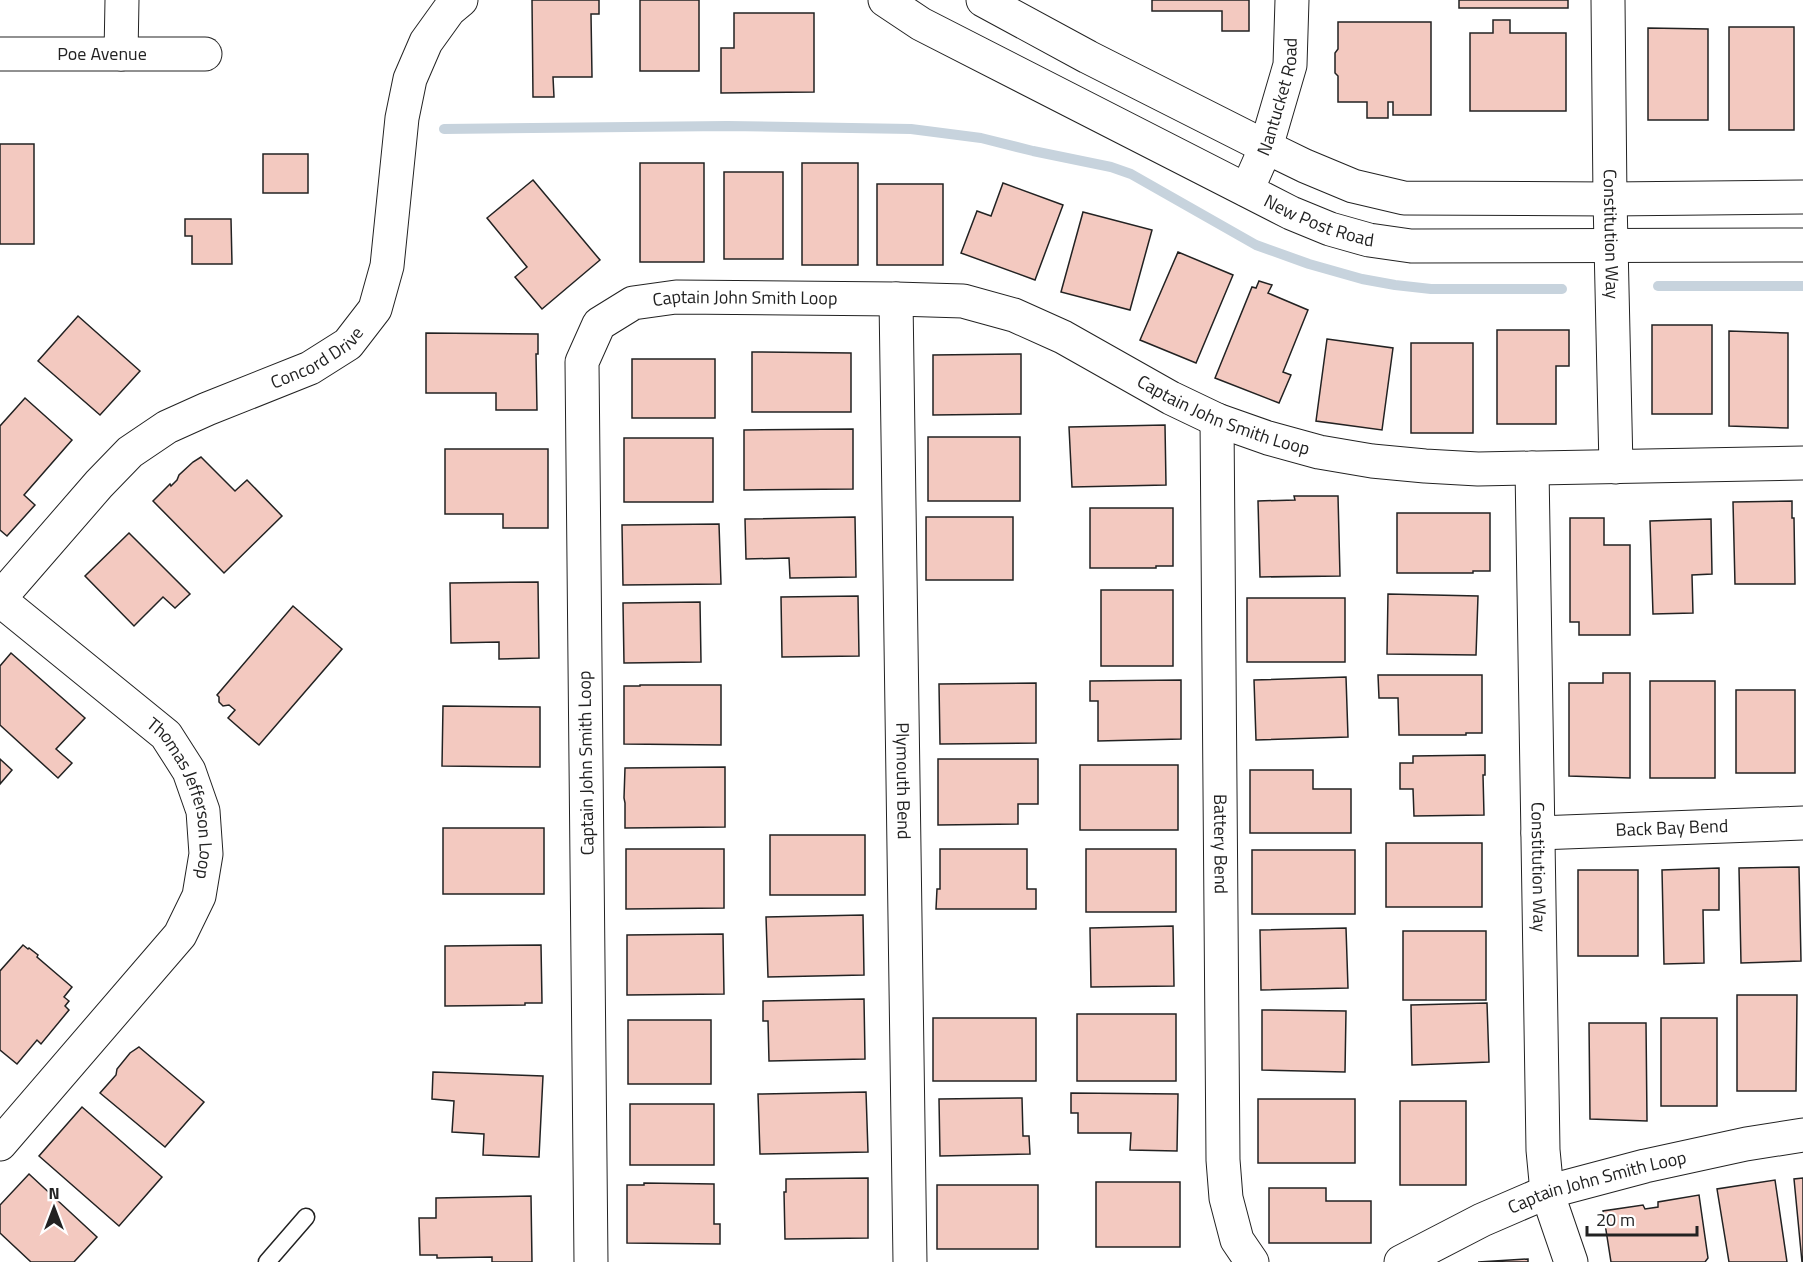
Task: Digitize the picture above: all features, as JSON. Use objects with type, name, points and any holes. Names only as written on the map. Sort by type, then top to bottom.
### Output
[{"type":"street","points":[[121,54],[122,0]]},
{"type":"street","name":"Concord Drive","points":[[0,599],[99,484],[130,452],[167,427],[310,368],[348,344],[375,309],[387,266],[402,118],[410,79],[426,42],[449,10],[461,0]]},
{"type":"street","name":"New Post Road","points":[[885,0],[921,24],[1291,213],[1320,225],[1370,240],[1411,246],[1803,245]]},
{"type":"street","points":[[983,0],[1088,57],[1266,147],[1353,186],[1404,198],[1610,199],[1803,196]]},
{"type":"street","name":"Nantucket Road","points":[[1247,190],[1266,147],[1290,65],[1292,0]]},
{"type":"street","name":"Constitution Way","points":[[1608,0],[1616,467]]},
{"type":"street","name":"Poe Avenue","points":[[0,54],[205,54]]},
{"type":"street","name":"Captain John Smith Loop","points":[[591,1262],[582,362],[599,324],[633,303],[676,297],[963,301],[1014,315],[1063,337],[1171,399],[1217,420],[1268,438],[1319,452],[1372,461],[1457,468],[1803,463]]},
{"type":"street","name":"Plymouth Bend","points":[[896,299],[910,1262]]},
{"type":"street","name":"Battery Bend","points":[[1217,420],[1223,1160],[1226,1198],[1238,1240],[1252,1262]]},
{"type":"street","name":"Constitution Way","points":[[1532,468],[1543,1150],[1546,1192],[1571,1262]]},
{"type":"street","name":"Thomas Jefferson Loop","points":[[0,599],[166,735],[189,771],[200,801],[206,854],[199,896],[180,935],[0,1144]]},
{"type":"street","name":"Back Bay Bend","points":[[1538,833],[1803,823]]},
{"type":"street","name":"Captain John Smith Loop","points":[[1401,1262],[1482,1220],[1546,1192],[1645,1166],[1746,1144],[1803,1135]]},
{"type":"lane","points":[[267,1262],[306,1217]]},
{"type":"building","points":[[532,0],[599,0],[599,14],[591,14],[592,77],[553,77],[554,97],[533,97]]},
{"type":"building","points":[[640,0],[699,0],[699,71],[640,71]]},
{"type":"building","points":[[1152,0],[1249,0],[1249,31],[1222,31],[1222,11],[1152,11]]},
{"type":"building","points":[[1459,0],[1568,0],[1568,8],[1459,8]]},
{"type":"building","points":[[734,13],[814,13],[814,92],[721,93],[721,48],[734,48]]},
{"type":"building","points":[[1493,20],[1510,20],[1510,33],[1566,33],[1566,111],[1470,111],[1470,33],[1493,33]]},
{"type":"building","points":[[1338,22],[1431,22],[1431,115],[1393,115],[1393,102],[1388,102],[1388,118],[1367,118],[1367,102],[1338,102],[1335,53],[1338,49]]},
{"type":"building","points":[[1729,27],[1794,27],[1794,130],[1729,130]]},
{"type":"building","points":[[1648,28],[1708,29],[1708,120],[1648,120]]},
{"type":"building","points":[[0,144],[34,144],[34,244],[0,244]]},
{"type":"building","points":[[263,154],[308,154],[308,193],[263,193]]},
{"type":"building","points":[[640,163],[704,163],[704,262],[640,262]]},
{"type":"building","points":[[802,163],[858,163],[858,265],[802,265]]},
{"type":"building","points":[[724,172],[783,172],[783,259],[724,259]]},
{"type":"building","points":[[533,180],[600,260],[542,309],[515,277],[527,267],[487,218]]},
{"type":"building","points":[[1003,183],[1063,205],[1035,280],[961,253],[977,211],[991,216]]},
{"type":"building","points":[[877,184],[943,184],[943,265],[877,265]]},
{"type":"building","points":[[1083,212],[1152,230],[1130,310],[1061,292]]},
{"type":"building","points":[[185,219],[231,219],[232,264],[192,264],[192,236],[185,236]]},
{"type":"building","points":[[1178,252],[1233,275],[1196,363],[1140,340]]},
{"type":"building","points":[[1259,281],[1272,285],[1268,293],[1308,310],[1283,372],[1291,375],[1279,403],[1215,378],[1252,287],[1256,288]]},
{"type":"building","points":[[78,316],[140,371],[100,415],[38,361]]},
{"type":"building","points":[[1652,325],[1712,325],[1712,414],[1652,414]]},
{"type":"building","points":[[1497,330],[1569,330],[1569,366],[1556,366],[1556,424],[1497,424]]},
{"type":"building","points":[[1729,331],[1788,333],[1788,428],[1729,426]]},
{"type":"building","points":[[426,333],[538,334],[537,410],[496,410],[496,393],[426,393]]},
{"type":"building","points":[[1327,339],[1393,348],[1382,430],[1316,421]]},
{"type":"building","points":[[1411,343],[1473,343],[1473,433],[1411,433]]},
{"type":"building","points":[[752,352],[851,353],[851,412],[752,412]]},
{"type":"building","points":[[1021,354],[1021,414],[933,415],[933,355]]},
{"type":"building","points":[[632,359],[715,359],[715,418],[632,418]]},
{"type":"building","points":[[25,398],[72,440],[24,495],[35,505],[7,536],[0,530],[0,426]]},
{"type":"building","points":[[1165,425],[1166,485],[1072,487],[1069,427]]},
{"type":"building","points":[[853,429],[853,489],[744,490],[744,430]]},
{"type":"building","points":[[928,437],[1020,437],[1020,501],[928,501]]},
{"type":"building","points":[[624,438],[713,438],[713,502],[624,502]]},
{"type":"building","points":[[445,449],[548,449],[548,528],[503,528],[503,514],[445,514]]},
{"type":"building","points":[[201,457],[235,491],[247,480],[282,516],[224,573],[153,501]]},
{"type":"building","points":[[1294,496],[1338,496],[1340,576],[1260,577],[1258,501],[1295,500]]},
{"type":"building","points":[[1792,501],[1795,584],[1735,584],[1733,502]]},
{"type":"building","points":[[1090,508],[1173,508],[1173,566],[1090,568]]},
{"type":"building","points":[[1397,513],[1490,513],[1490,571],[1397,573]]},
{"type":"building","points":[[855,517],[856,577],[790,578],[789,558],[746,559],[745,519]]},
{"type":"building","points":[[926,517],[1013,517],[1013,580],[926,580]]},
{"type":"building","points":[[1570,518],[1604,518],[1604,545],[1630,545],[1630,635],[1579,635],[1579,622],[1570,622]]},
{"type":"building","points":[[1711,519],[1712,574],[1692,575],[1693,613],[1653,614],[1650,521]]},
{"type":"building","points":[[719,524],[721,584],[623,585],[622,525]]},
{"type":"building","points":[[129,533],[190,594],[175,608],[163,597],[134,626],[85,576]]},
{"type":"building","points":[[538,582],[539,658],[499,659],[499,642],[451,643],[450,583]]},
{"type":"building","points":[[1101,590],[1173,590],[1173,666],[1101,666]]},
{"type":"building","points":[[1388,594],[1478,596],[1476,655],[1387,654]]},
{"type":"building","points":[[858,596],[859,656],[782,657],[781,597]]},
{"type":"building","points":[[1247,598],[1345,598],[1345,662],[1247,662]]},
{"type":"building","points":[[700,602],[701,662],[624,663],[623,603]]},
{"type":"building","points":[[293,606],[342,649],[259,745],[228,718],[235,710],[229,705],[223,706],[217,695]]},
{"type":"building","points":[[11,653],[85,718],[56,749],[72,763],[58,778],[0,725],[0,666]]},
{"type":"building","points":[[1603,673],[1630,673],[1630,778],[1569,776],[1569,683],[1603,683]]},
{"type":"building","points":[[1378,675],[1482,675],[1482,733],[1399,735],[1398,698],[1379,698]]},
{"type":"building","points":[[1346,677],[1348,737],[1256,740],[1254,680]]},
{"type":"building","points":[[1181,680],[1181,739],[1098,741],[1098,701],[1090,701],[1090,681]]},
{"type":"building","points":[[1650,681],[1715,681],[1715,778],[1650,778]]},
{"type":"building","points":[[1036,683],[1036,743],[940,744],[939,684]]},
{"type":"building","points":[[721,685],[721,745],[624,744],[624,686]]},
{"type":"building","points":[[1736,690],[1795,690],[1795,773],[1736,773]]},
{"type":"building","points":[[443,706],[540,707],[540,767],[442,766]]},
{"type":"building","points":[[1485,755],[1484,815],[1414,816],[1413,789],[1400,789],[1400,763],[1413,763],[1413,756]]},
{"type":"building","points":[[0,759],[12,770],[0,784]]},
{"type":"building","points":[[938,759],[1038,759],[1038,804],[1018,804],[1018,824],[938,825]]},
{"type":"building","points":[[1080,765],[1178,765],[1178,830],[1080,830]]},
{"type":"building","points":[[725,767],[725,827],[625,828],[625,768]]},
{"type":"building","points":[[1250,770],[1313,770],[1313,789],[1351,789],[1351,833],[1250,833]]},
{"type":"building","points":[[443,828],[544,828],[544,894],[443,894]]},
{"type":"building","points":[[770,835],[865,835],[865,895],[770,895]]},
{"type":"building","points":[[1386,843],[1482,843],[1482,907],[1386,907]]},
{"type":"building","points":[[626,849],[724,849],[724,908],[626,909]]},
{"type":"building","points":[[940,849],[1027,849],[1027,889],[1036,889],[1036,909],[936,909],[937,889],[940,889]]},
{"type":"building","points":[[1086,849],[1176,849],[1176,912],[1086,912]]},
{"type":"building","points":[[1252,850],[1355,850],[1355,914],[1252,914]]},
{"type":"building","points":[[1799,867],[1801,961],[1741,963],[1739,868]]},
{"type":"building","points":[[1719,868],[1719,910],[1703,910],[1704,963],[1664,964],[1662,870]]},
{"type":"building","points":[[1578,870],[1638,870],[1638,956],[1578,956]]},
{"type":"building","points":[[863,915],[864,975],[768,977],[766,917]]},
{"type":"building","points":[[1173,926],[1174,986],[1091,987],[1090,928]]},
{"type":"building","points":[[1346,928],[1348,988],[1261,990],[1260,930]]},
{"type":"building","points":[[1403,931],[1486,931],[1486,1000],[1403,1000]]},
{"type":"building","points":[[723,934],[724,994],[627,995],[627,935]]},
{"type":"building","points":[[23,945],[38,955],[37,957],[72,987],[64,997],[69,1001],[65,1006],[69,1010],[41,1044],[37,1040],[17,1064],[0,1050],[0,971]]},
{"type":"building","points":[[541,945],[542,1003],[445,1006],[445,946]]},
{"type":"building","points":[[1737,995],[1797,995],[1796,1091],[1737,1091]]},
{"type":"building","points":[[864,999],[865,1059],[769,1061],[768,1021],[763,1021],[763,1001]]},
{"type":"building","points":[[1487,1003],[1489,1062],[1412,1065],[1411,1005]]},
{"type":"building","points":[[1262,1010],[1346,1011],[1345,1072],[1262,1070]]},
{"type":"building","points":[[1077,1014],[1176,1014],[1176,1081],[1077,1081]]},
{"type":"building","points":[[933,1018],[1036,1018],[1036,1081],[933,1081]]},
{"type":"building","points":[[1661,1018],[1717,1018],[1717,1106],[1661,1106]]},
{"type":"building","points":[[628,1020],[711,1020],[711,1084],[628,1084]]},
{"type":"building","points":[[1589,1023],[1646,1023],[1647,1121],[1590,1119]]},
{"type":"building","points":[[139,1047],[204,1102],[165,1147],[100,1093],[116,1075],[117,1069],[130,1053]]},
{"type":"building","points":[[433,1072],[543,1076],[539,1157],[483,1155],[484,1134],[452,1132],[454,1101],[432,1099]]},
{"type":"building","points":[[866,1092],[868,1152],[760,1154],[758,1094]]},
{"type":"building","points":[[1071,1093],[1178,1094],[1177,1151],[1130,1150],[1131,1133],[1078,1133],[1078,1113],[1071,1113]]},
{"type":"building","points":[[1022,1098],[1023,1136],[1029,1136],[1030,1154],[940,1156],[939,1099]]},
{"type":"building","points":[[1258,1099],[1355,1099],[1355,1163],[1258,1163]]},
{"type":"building","points":[[1400,1101],[1466,1101],[1466,1185],[1400,1185]]},
{"type":"building","points":[[630,1104],[714,1104],[714,1165],[630,1165]]},
{"type":"building","points":[[82,1107],[162,1177],[119,1226],[39,1156]]},
{"type":"building","points":[[29,1174],[97,1237],[74,1262],[31,1262],[0,1233],[0,1205]]},
{"type":"building","points":[[868,1178],[868,1238],[785,1239],[786,1179]]},
{"type":"building","points":[[1803,1178],[1803,1262],[1802,1262],[1794,1179]]},
{"type":"building","points":[[1775,1180],[1787,1262],[1729,1262],[1717,1189]]},
{"type":"building","points":[[1096,1182],[1180,1182],[1180,1247],[1096,1247]]},
{"type":"building","points":[[644,1183],[714,1184],[714,1224],[720,1224],[720,1244],[627,1243],[627,1185],[644,1185]]},
{"type":"building","points":[[937,1185],[1038,1185],[1038,1249],[937,1249]]},
{"type":"building","points":[[1269,1188],[1326,1188],[1326,1201],[1371,1201],[1371,1243],[1269,1243]]},
{"type":"building","points":[[1699,1195],[1708,1258],[1705,1262],[1611,1262],[1603,1211],[1643,1205],[1645,1209],[1658,1207],[1658,1202]]},
{"type":"building","points":[[531,1196],[532,1262],[492,1262],[492,1257],[437,1258],[437,1255],[420,1255],[419,1218],[436,1218],[436,1198]]},
{"type":"building","points":[[1528,1259],[1528,1262],[1478,1262]]},
{"type":"waterway","points":[[444,129],[727,126],[911,129],[981,138],[1111,167],[1131,174],[1256,245],[1309,264],[1362,279],[1431,289],[1562,289]]},
{"type":"waterway","points":[[1658,286],[1803,286]]}]
